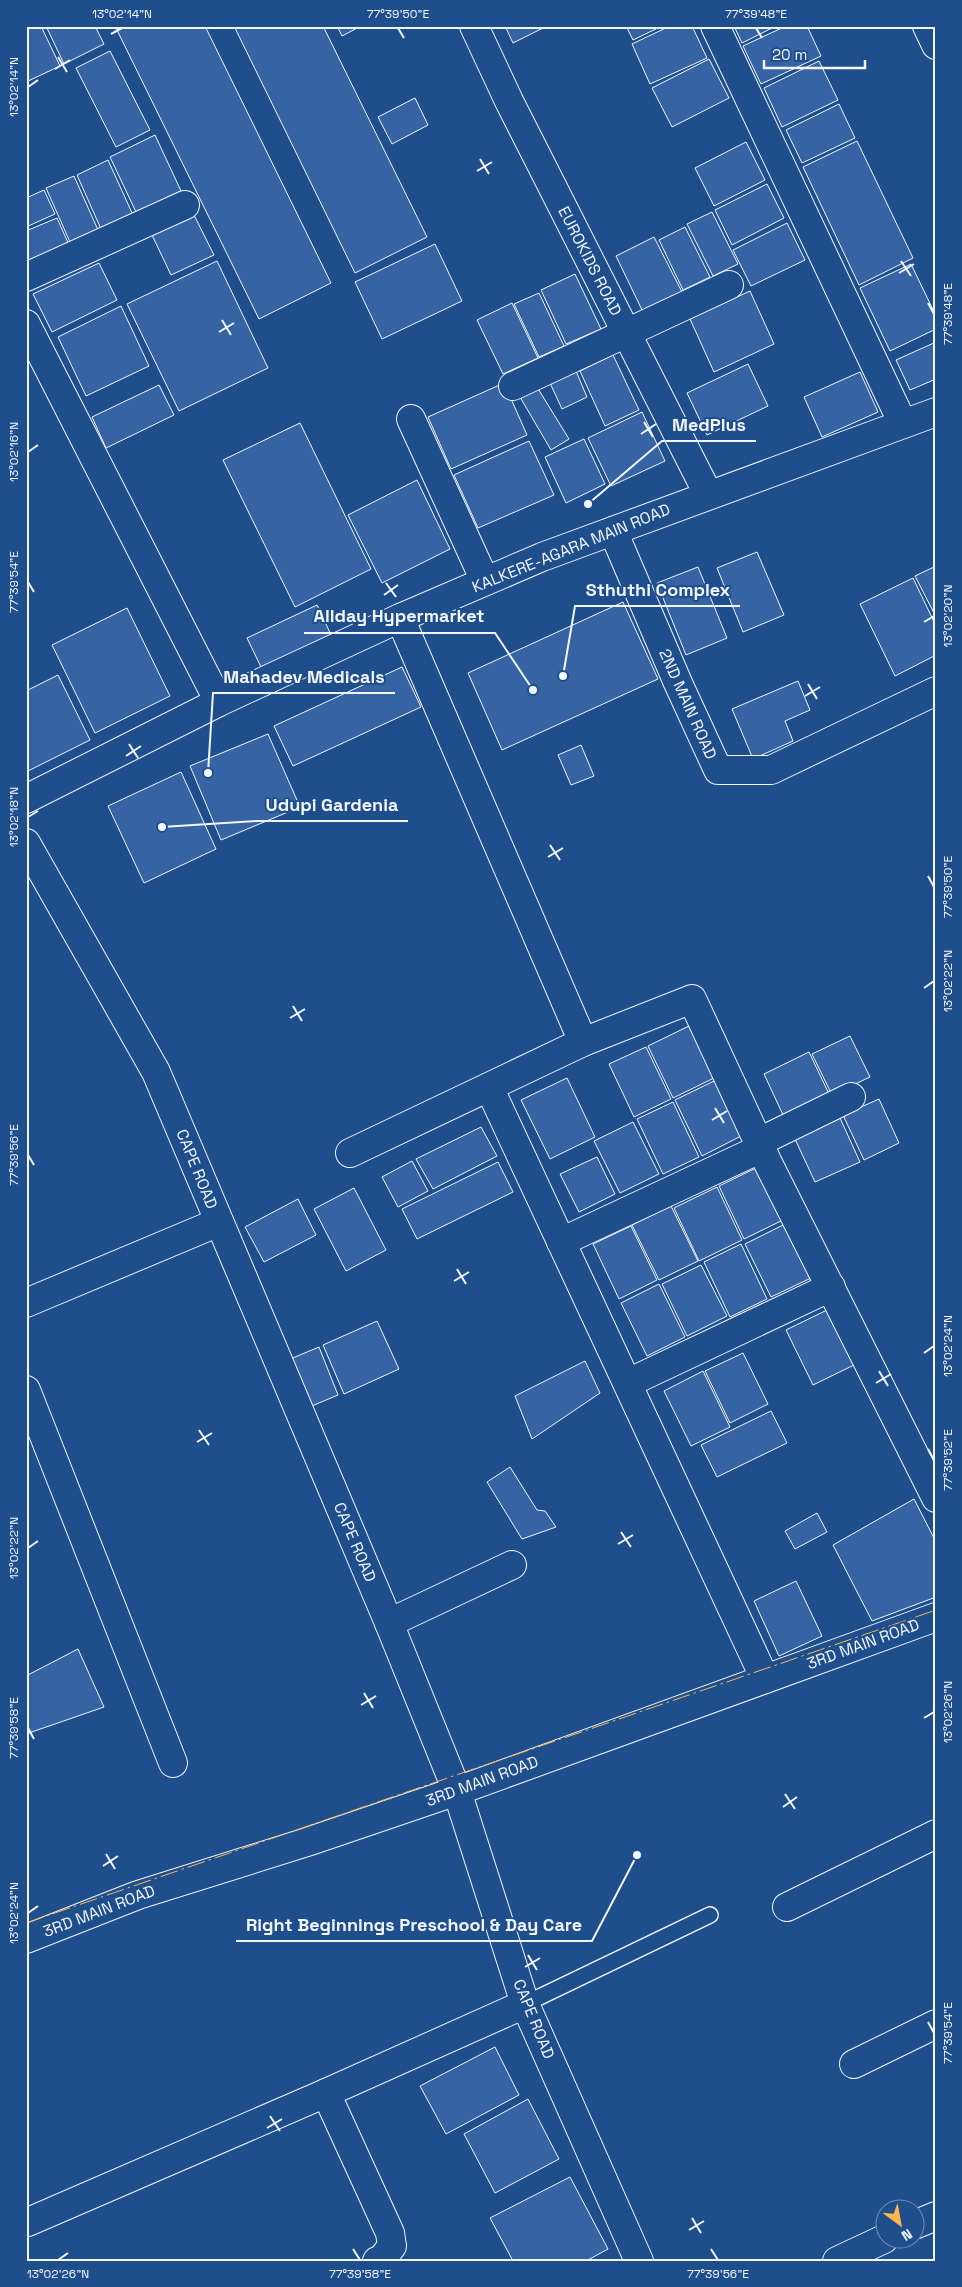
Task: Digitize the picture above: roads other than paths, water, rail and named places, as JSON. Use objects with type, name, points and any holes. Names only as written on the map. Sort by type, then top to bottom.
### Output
[{"type":"street","name":"EUROKIDS ROAD","points":[[474,26],[509,101],[708,494]]},
{"type":"street","points":[[715,26],[903,424]]},
{"type":"street","points":[[927,26],[936,45]]},
{"type":"street","points":[[26,277],[185,205]]},
{"type":"street","points":[[514,386],[729,285]]},
{"type":"street","points":[[26,324],[218,702]]},
{"type":"street","name":"KALKERE-AGARA MAIN ROAD","points":[[26,799],[218,702],[485,581],[542,557],[708,494],[936,412]]},
{"type":"street","points":[[412,419],[485,581]]},
{"type":"street","name":"2ND MAIN ROAD","points":[[613,531],[678,684],[718,770],[771,770],[936,691]]},
{"type":"street","points":[[400,618],[583,1042]]},
{"type":"street","name":"CAPE ROAD","points":[[26,843],[156,1072],[390,1623],[457,1791],[526,2004],[639,2261]]},
{"type":"street","points":[[350,1153],[583,1042],[692,999],[761,1145],[936,1498]]},
{"type":"street","points":[[489,1087],[765,1679]]},
{"type":"street","points":[[561,1242],[761,1145],[851,1097]]},
{"type":"street","points":[[26,1302],[219,1222]]},
{"type":"street","points":[[628,1383],[831,1287]]},
{"type":"street","points":[[26,1390],[173,1763]]},
{"type":"street","points":[[390,1623],[512,1565]]},
{"type":"street","name":"3RD MAIN ROAD","points":[[26,1939],[138,1895],[307,1842],[457,1791],[936,1617]]},
{"type":"street","points":[[787,1907],[936,1834]]},
{"type":"street","points":[[28,2222],[526,2004]]},
{"type":"street","points":[[854,2064],[936,2024]]},
{"type":"street","points":[[326,2093],[390,2233],[392,2246],[382,2259],[377,2261]]},
{"type":"street","points":[[924,2221],[936,2216]]},
{"type":"street","points":[[837,2261],[874,2244]]},
{"type":"lane","points":[[526,2004],[710,1915]]},
{"type":"place","name":"MedPlus","points":[[588,504]]},
{"type":"place","name":"Sthuthi Complex","points":[[563,676]]},
{"type":"place","name":"Allday Hypermarket","points":[[533,690]]},
{"type":"place","name":"Mahadev Medicals","points":[[208,773]]},
{"type":"place","name":"Udupi Gardenia","points":[[162,827]]},
{"type":"place","name":"Right Beginnings Preschool & Day Care","points":[[637,1855]]}]
